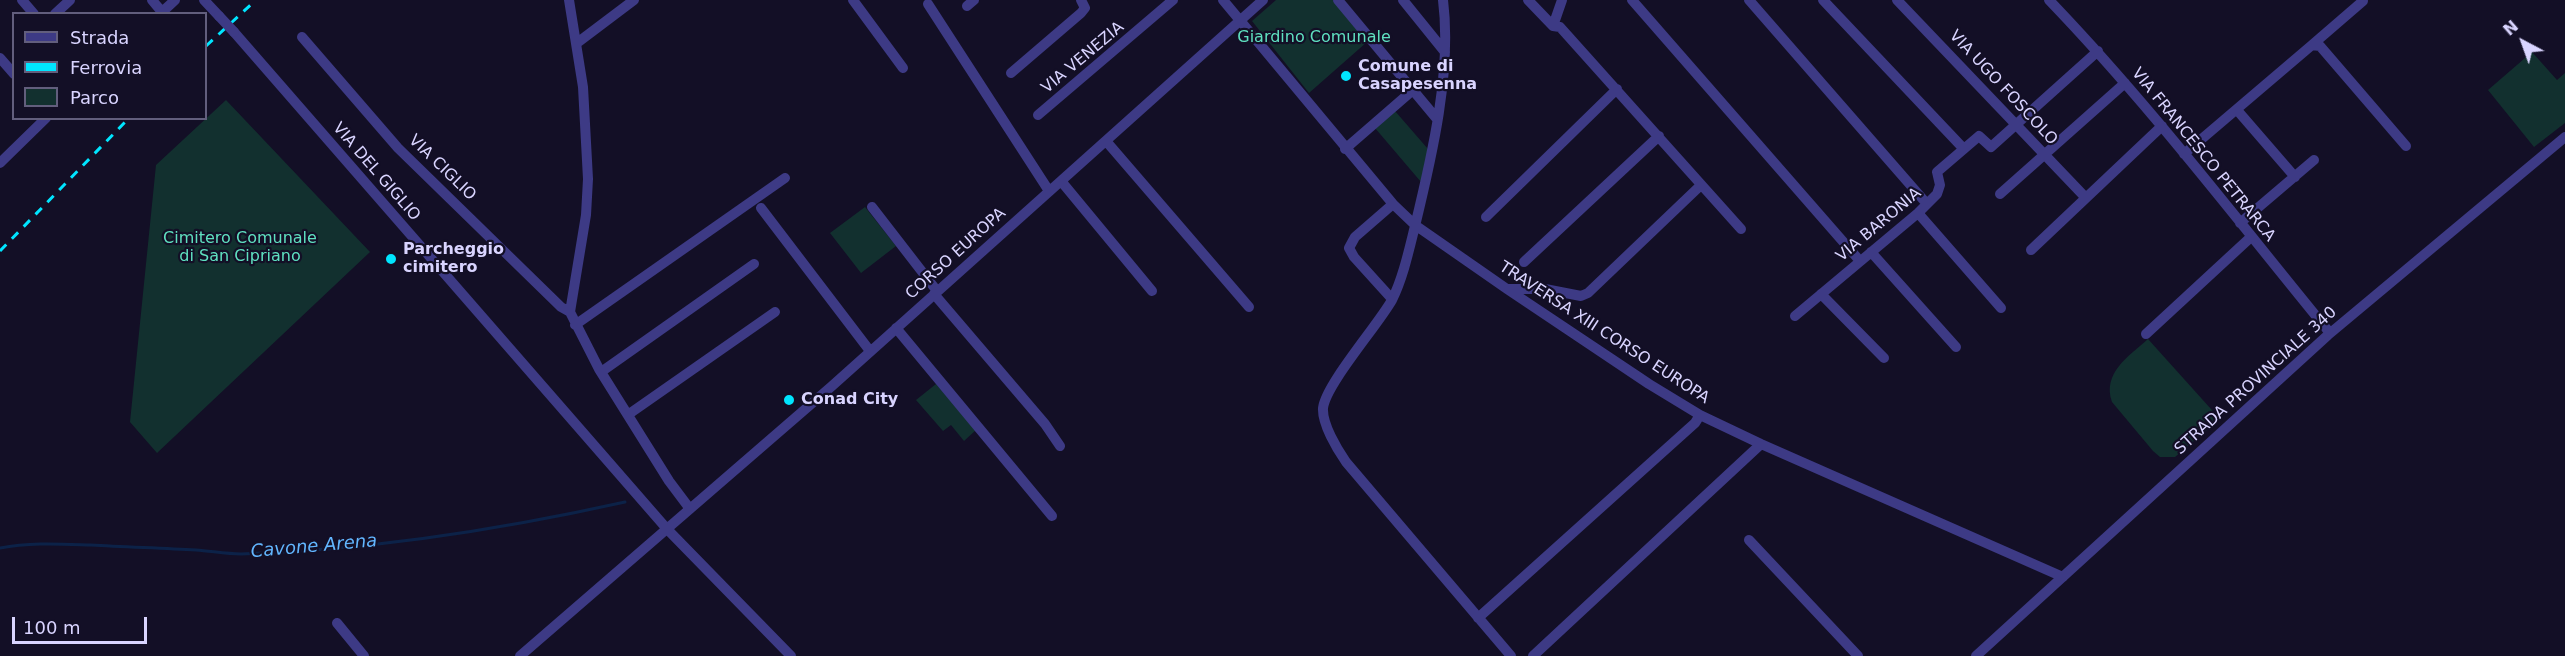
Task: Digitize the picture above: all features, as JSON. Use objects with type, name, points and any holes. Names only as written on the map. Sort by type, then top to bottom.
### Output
[{"type":"street","points":[[22,0],[32,12]]},
{"type":"street","points":[[57,12],[70,0]]},
{"type":"street","points":[[162,12],[175,0]]},
{"type":"street","name":"VIA DEL GIGLIO","points":[[204,0],[667,529]]},
{"type":"street","points":[[569,0],[577,43],[586,120],[588,179],[586,215],[570,312]]},
{"type":"street","points":[[577,43],[634,0]]},
{"type":"street","points":[[853,0],[903,68]]},
{"type":"street","points":[[1011,73],[1081,13],[1085,8],[1081,0]]},
{"type":"street","name":"VIA VENEZIA","points":[[1038,115],[1173,0]]},
{"type":"street","name":"TRAVERSA XIII CORSO EUROPA","points":[[1223,0],[1393,204],[1415,225],[1507,289],[1649,384],[1700,415],[2063,577]]},
{"type":"street","name":"CORSO EUROPA","points":[[520,656],[870,351],[1263,0]]},
{"type":"street","points":[[1338,0],[1437,119]]},
{"type":"street","points":[[1402,0],[1445,52]]},
{"type":"street","points":[[1443,0],[1447,30],[1437,119],[1428,174],[1415,225],[1392,299],[1331,388],[1323,408],[1331,439],[1346,462],[1511,656]]},
{"type":"street","points":[[1528,0],[1552,26],[1560,27],[1742,229]]},
{"type":"street","points":[[1552,26],[1562,0]]},
{"type":"street","points":[[1632,0],[1860,261]]},
{"type":"street","points":[[1749,0],[1927,204]]},
{"type":"street","points":[[1823,0],[1963,148],[1979,136],[1991,147],[2098,51]]},
{"type":"street","name":"VIA UGO FOSCOLO","points":[[1897,0],[2085,198]]},
{"type":"street","name":"VIA FRANCESCO PETRARCA","points":[[2049,0],[2098,51],[2162,126],[2330,333]]},
{"type":"street","points":[[2184,154],[2363,1]]},
{"type":"street","points":[[928,4],[1049,191]]},
{"type":"street","name":"VIA CIGLIO","points":[[302,37],[398,148],[561,307],[570,312],[601,372],[669,481],[690,508]]},
{"type":"street","points":[[2312,45],[2320,46],[2406,146]]},
{"type":"street","points":[[0,58],[12,72]]},
{"type":"street","points":[[2000,194],[2125,83]]},
{"type":"street","points":[[1486,217],[1617,89]]},
{"type":"street","points":[[1345,149],[1413,90]]},
{"type":"street","points":[[2237,110],[2295,177]]},
{"type":"street","points":[[0,162],[44,120]]},
{"type":"street","points":[[2031,250],[2162,126]]},
{"type":"street","points":[[1524,262],[1659,136]]},
{"type":"street","name":"STRADA PROVINCIALE 340","points":[[1976,656],[2330,333],[2565,136]]},
{"type":"street","points":[[1106,141],[1249,307]]},
{"type":"street","name":"VIA BARONIA","points":[[1795,316],[1918,213],[1937,194],[1940,185],[1937,172],[1963,148]]},
{"type":"street","points":[[2240,223],[2314,160]]},
{"type":"street","points":[[575,325],[785,178]]},
{"type":"street","points":[[1060,181],[1152,291]]},
{"type":"street","points":[[1507,289],[1545,289],[1581,296],[1588,293],[1701,185]]},
{"type":"street","points":[[1392,299],[1349,248],[1355,237],[1393,204]]},
{"type":"street","points":[[872,207],[936,292],[1045,424],[1060,446]]},
{"type":"street","points":[[761,208],[870,351]]},
{"type":"street","points":[[1918,213],[2001,308]]},
{"type":"street","points":[[2146,334],[2251,237]]},
{"type":"street","points":[[1871,252],[1956,347]]},
{"type":"street","points":[[601,372],[754,264]]},
{"type":"street","points":[[1821,294],[1884,358]]},
{"type":"street","points":[[629,414],[775,312]]},
{"type":"street","points":[[896,328],[1052,516]]},
{"type":"street","points":[[1478,618],[1695,423],[1700,415]]},
{"type":"street","points":[[1533,656],[1761,444]]},
{"type":"street","points":[[667,529],[791,656]]},
{"type":"street","points":[[1749,540],[1858,656]]},
{"type":"street","points":[[336,623],[364,656]]},
{"type":"green space","name":"Giardino Comunale","points":[[1276,0],[1333,0],[1367,42],[1309,93],[1252,21]]},
{"type":"green space","points":[[2532,52],[2557,80],[2565,73],[2565,123],[2534,147],[2488,90]]},
{"type":"green space","name":"Cimitero Comunale di San Cipriano","points":[[226,100],[370,252],[157,453],[130,422],[156,165]]},
{"type":"green space","points":[[1395,111],[1428,149],[1421,182],[1375,128]]},
{"type":"green space","points":[[865,207],[896,246],[861,273],[830,233]]},
{"type":"green space","points":[[2148,339],[2220,419],[2175,457],[2160,457],[2153,451],[2112,402],[2110,392],[2114,374],[2119,366]]},
{"type":"green space","points":[[936,384],[976,430],[964,441],[951,425],[943,431],[916,400]]},
{"type":"waterway","name":"Cavone Arena","points":[[0,548],[57,544],[196,550],[235,554],[289,552],[386,543],[482,530],[625,502]]},
{"type":"railway","points":[[207,45],[256,0]]},
{"type":"railway","points":[[0,251],[127,120]]},
{"type":"place","name":"Comune di Casapesenna","points":[[1346,76]]},
{"type":"place","name":"Parcheggio cimitero","points":[[391,259]]},
{"type":"place","name":"Conad City","points":[[789,400]]}]
